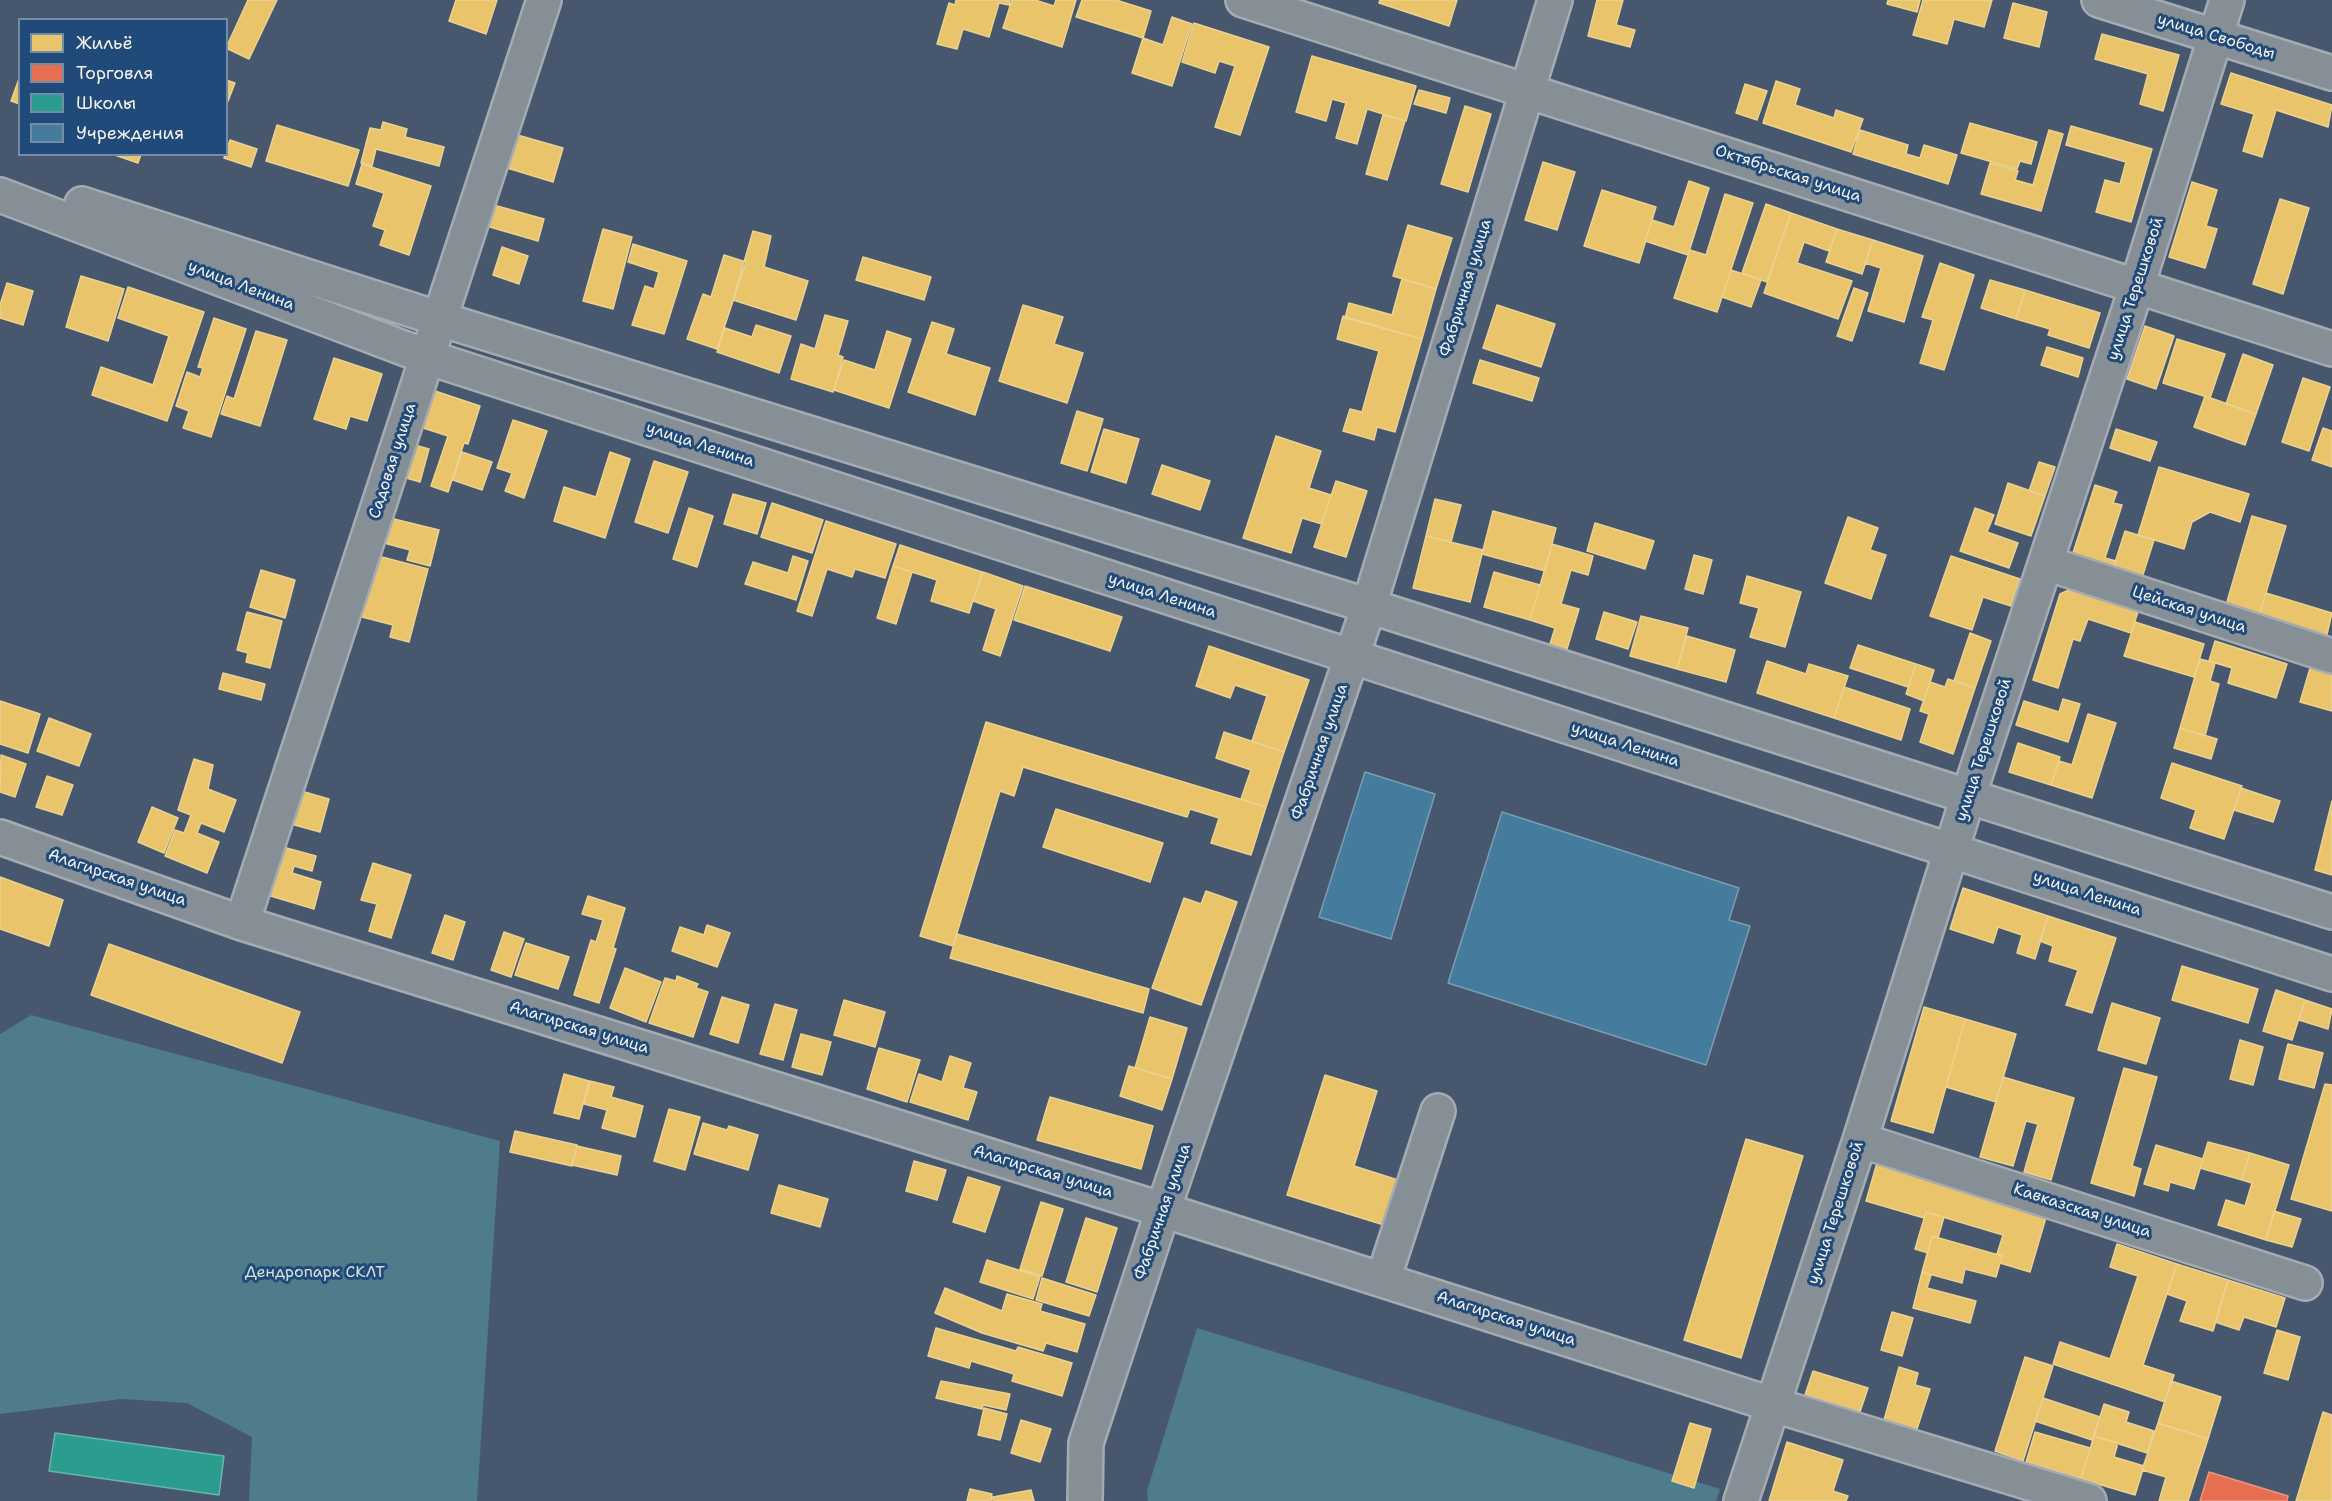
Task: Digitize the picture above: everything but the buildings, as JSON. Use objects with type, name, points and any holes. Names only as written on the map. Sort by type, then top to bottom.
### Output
[{"type":"street","name":"Садовая улица","points":[[242,922],[544,0]]},
{"type":"street","name":"Октябрьская улица","points":[[1243,0],[2332,349]]},
{"type":"street","name":"Фабричная улица","points":[[1085,1501],[1086,1443],[1369,606],[1555,0]]},
{"type":"street","name":"улица Свободы","points":[[2099,0],[2332,73]]},
{"type":"street","name":"улица Терешковой","points":[[1742,1501],[1860,1140],[1968,796],[2137,286],[2227,0]]},
{"type":"street","name":"улица Ленина","points":[[0,177],[440,319],[1369,606],[2332,912]]},
{"type":"street","name":"улица Ленина","points":[[0,195],[428,357],[2332,974]]},
{"type":"street","name":"Цейская улица","points":[[2046,563],[2332,656]]},
{"type":"street","name":"Алагирская улица","points":[[0,837],[242,922],[1163,1210],[1774,1405],[2089,1501]]},
{"type":"street","points":[[1383,1280],[1438,1111]]},
{"type":"street","name":"Кавказская улица","points":[[1860,1140],[2305,1282]]},
{"type":"green space","name":"Дендропарк СКЛТ","points":[[31,1015],[500,1141],[477,1501],[249,1501],[252,1437],[187,1403],[121,1399],[0,1414],[0,1034]]},
{"type":"green space","points":[[1197,1328],[1720,1489],[1716,1501],[1148,1501],[1147,1491]]}]
